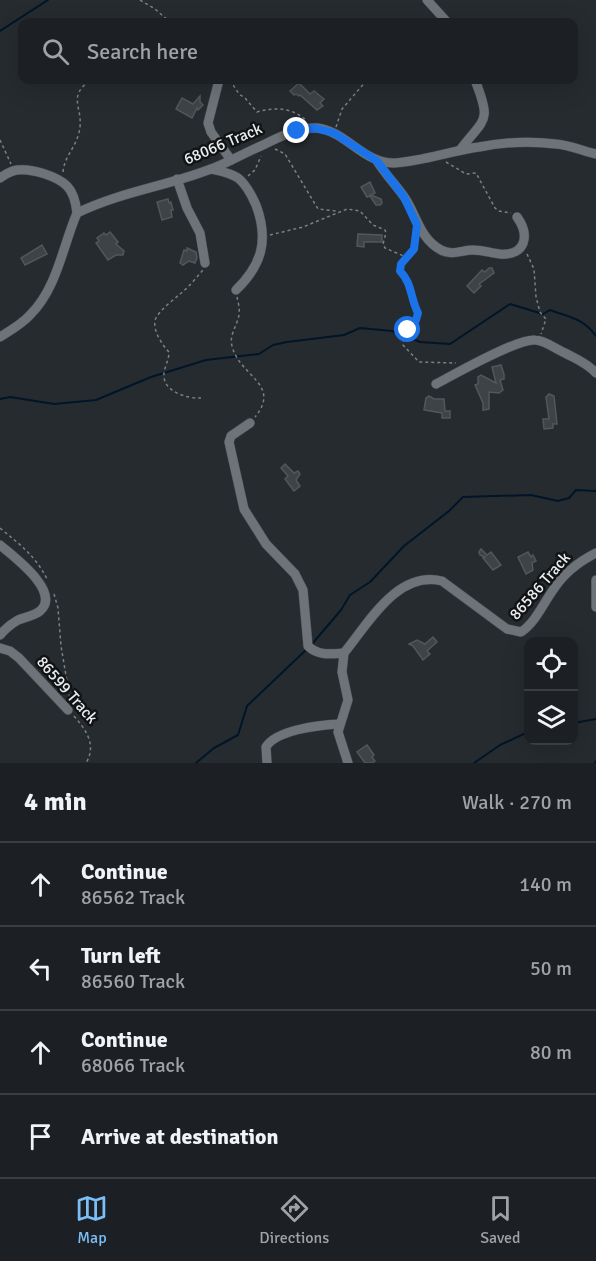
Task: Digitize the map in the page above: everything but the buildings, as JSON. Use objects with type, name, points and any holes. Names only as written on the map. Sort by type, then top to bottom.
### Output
[{"type":"street","points":[[428,0],[444,18]]},
{"type":"street","points":[[218,84],[208,123],[211,132],[231,159]]},
{"type":"street","points":[[460,150],[478,130],[484,119],[485,107],[476,84]]},
{"type":"street","name":"68066 Track","points":[[77,213],[106,200],[211,169],[277,138],[303,130],[315,128],[334,133],[377,161]]},
{"type":"street","points":[[377,161],[391,163],[437,157],[460,150],[498,144],[565,145],[596,154]]},
{"type":"street","points":[[377,161],[407,201],[417,225],[440,250],[449,253],[470,250],[506,254],[517,250],[524,245],[525,233],[517,217]]},
{"type":"street","points":[[211,169],[239,179],[254,201],[259,214],[263,237],[256,266],[248,279],[236,290]]},
{"type":"street","points":[[0,178],[13,171],[32,171],[63,183],[71,191],[77,213],[54,276],[44,296],[27,318],[0,337]]},
{"type":"street","points":[[177,180],[187,208],[200,233],[205,263]]},
{"type":"street","points":[[436,384],[518,344],[539,340],[587,364],[596,373]]},
{"type":"street","points":[[250,423],[231,436],[229,442],[244,509],[266,544],[295,574],[303,590],[308,646],[321,654],[344,653],[342,672],[348,700],[339,723],[338,736],[348,763]]},
{"type":"street","points":[[0,545],[32,572],[41,585],[45,599],[40,611],[15,622],[0,635]]},
{"type":"street","name":"86586 Track","points":[[344,653],[377,609],[390,596],[413,584],[430,580],[448,584],[507,629],[521,632],[574,565],[596,553]]},
{"type":"street","points":[[596,580],[596,607]]},
{"type":"street","name":"86599 Track","points":[[0,648],[10,651],[19,658],[68,710]]},
{"type":"street","points":[[267,763],[266,747],[274,738],[319,725],[339,723]]},
{"type":"path","points":[[140,0],[165,18]]},
{"type":"path","points":[[63,174],[67,156],[79,134],[81,118],[77,91],[86,84]]},
{"type":"path","points":[[233,84],[257,112],[273,108],[287,109],[302,116],[315,128]]},
{"type":"path","points":[[334,133],[342,109],[364,84]]},
{"type":"path","points":[[0,140],[13,171]]},
{"type":"path","points":[[273,148],[285,154],[318,209],[339,212]]},
{"type":"path","points":[[239,179],[252,174],[263,153]]},
{"type":"path","points":[[437,157],[466,174],[476,173],[495,208],[499,211],[513,213],[517,217]]},
{"type":"path","points":[[263,237],[303,227],[347,209],[360,212],[373,225],[385,230],[383,244],[385,248],[406,257]]},
{"type":"path","points":[[417,225],[414,249],[401,264],[400,271],[408,279],[418,317],[404,336],[403,345],[419,362],[457,363]]},
{"type":"path","points":[[524,245],[534,269],[536,297],[540,312],[546,320],[539,340]]},
{"type":"path","points":[[201,398],[189,397],[167,386],[164,375],[169,352],[160,341],[155,322],[171,301],[181,294],[200,273],[205,263]]},
{"type":"path","points":[[236,290],[240,313],[233,331],[232,345],[242,366],[258,379],[264,395],[262,408],[250,423]]},
{"type":"path","name":"86599 Track","points":[[68,710],[84,728],[90,740],[91,756],[86,763]]},
{"type":"waterway","points":[[20,18],[48,0]]},
{"type":"waterway","points":[[0,31],[18,19]]},
{"type":"waterway","points":[[0,399],[10,397],[54,404],[96,400],[151,377],[206,360],[259,354],[273,345],[344,335],[360,328],[392,331],[420,342],[450,344],[510,304],[543,314],[550,310],[569,317],[586,325],[596,336]]},
{"type":"waterway","points":[[312,644],[341,610],[350,595],[370,582],[404,546],[449,511],[463,497],[531,495],[558,501],[569,498],[576,490],[596,491]]},
{"type":"waterway","points":[[196,763],[214,748],[238,735],[247,706],[308,648]]},
{"type":"waterway","points":[[578,722],[596,719]]},
{"type":"waterway","points":[[474,763],[500,745],[524,734]]},
{"type":"route","points":[[297,131],[315,128],[334,133],[377,161],[407,201],[417,225],[414,249],[401,264],[400,271],[408,279],[411,296],[418,313],[418,317],[408,330]]}]
